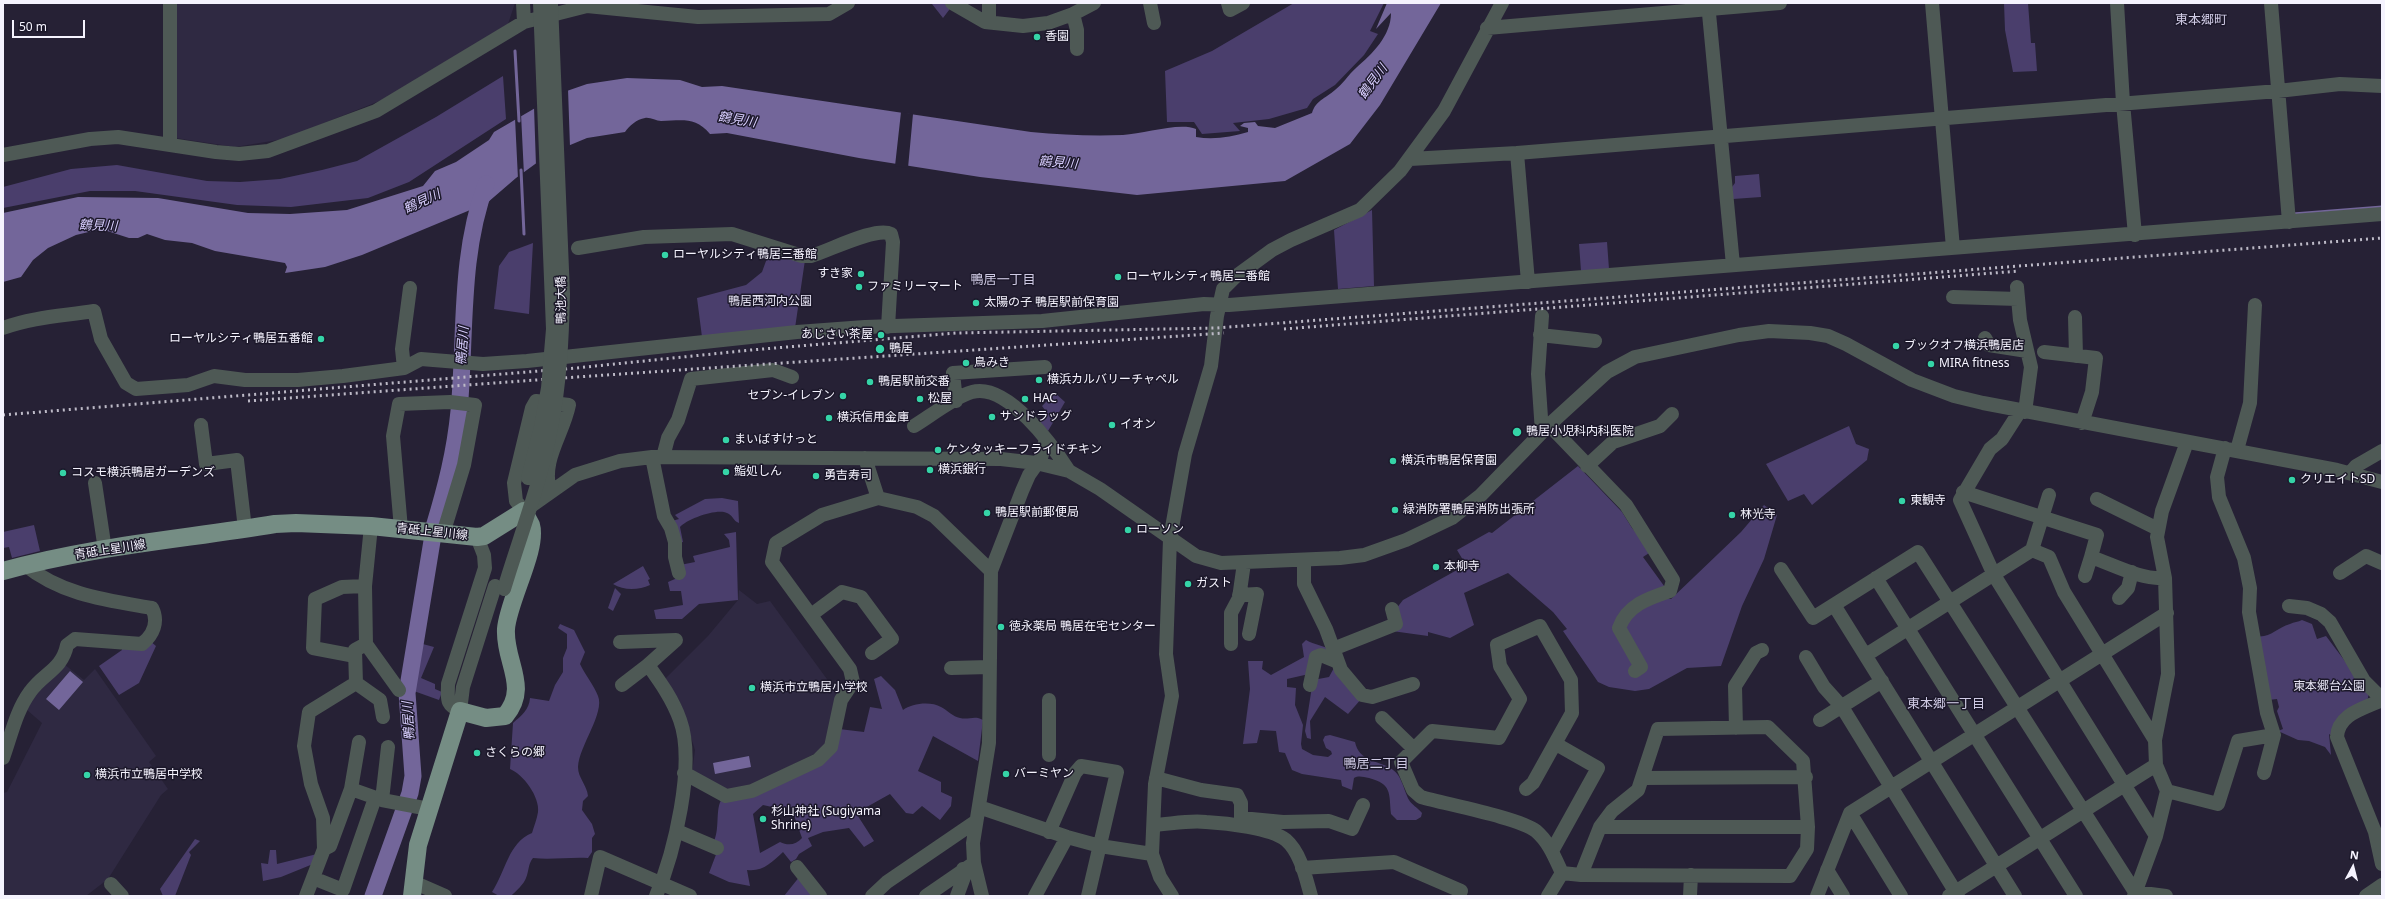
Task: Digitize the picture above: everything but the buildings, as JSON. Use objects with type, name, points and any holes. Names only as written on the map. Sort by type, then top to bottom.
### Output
[{"type":"main road","name":"青砥上星川線","points":[[3,571],[24,565],[105,550],[296,523],[371,526],[477,537],[484,536],[524,511]]},
{"type":"main road","points":[[412,889],[418,845],[460,711],[486,718],[505,716],[513,707],[517,696],[516,680],[507,653],[506,629],[511,603],[530,546],[531,526],[524,511]]},
{"type":"street","points":[[170,3],[170,145]]},
{"type":"street","points":[[523,3],[524,22]]},
{"type":"street","name":"鴨池大橋","points":[[499,587],[541,427],[550,363],[553,313],[540,3]]},
{"type":"street","name":"鴨池大橋","points":[[499,587],[545,455],[555,406],[561,349],[563,294],[551,3]]},
{"type":"street","points":[[952,3],[989,22],[1023,26],[1048,23],[1073,14],[1094,3]]},
{"type":"street","points":[[989,3],[989,22]]},
{"type":"street","points":[[1150,3],[1154,23]]},
{"type":"street","points":[[1228,3],[1230,10],[1243,3]]},
{"type":"street","points":[[1172,896],[1160,877],[1152,854],[1156,778],[1172,696],[1166,654],[1170,539],[1185,454],[1211,366],[1219,305],[1223,290],[1228,283],[1254,262],[1291,240],[1360,210],[1400,172],[1444,111],[1487,28],[1502,3]]},
{"type":"street","points":[[1487,28],[1708,6],[1780,3]]},
{"type":"street","points":[[1932,3],[1952,244]]},
{"type":"street","points":[[2117,3],[2123,103],[2135,230]]},
{"type":"street","points":[[2271,3],[2288,217]]},
{"type":"street","points":[[3,155],[118,137],[239,154],[268,151],[376,111],[524,22],[563,7],[641,7],[697,10],[789,8],[829,14],[843,4]]},
{"type":"street","points":[[1708,6],[1722,136],[1733,262]]},
{"type":"street","points":[[1073,14],[1077,30],[1077,49]]},
{"type":"street","points":[[1410,159],[1517,153],[2278,91],[2340,84],[2382,86]]},
{"type":"street","points":[[1517,153],[1528,278]]},
{"type":"street","points":[[3,328],[52,315],[94,311],[101,339],[126,384],[136,389],[188,385],[214,376],[245,380],[298,380],[404,368],[421,359],[483,364],[847,328],[1042,321],[1204,304],[1219,305],[1528,278],[2288,217],[2382,214]]},
{"type":"street","points":[[578,248],[644,238],[732,234],[802,256],[811,256],[871,234],[886,231],[891,234],[893,242],[888,327]]},
{"type":"street","points":[[404,368],[402,349],[410,288]]},
{"type":"street","points":[[1953,297],[2017,293],[2020,320],[2031,367],[2023,411],[2002,439],[1990,449],[1963,492],[1960,500],[1994,575],[2156,836]]},
{"type":"street","points":[[2255,305],[2250,403],[2231,449],[2217,477],[2219,497],[2244,558],[2250,588],[2248,612],[2267,713],[2274,735],[2264,773]]},
{"type":"street","points":[[1542,316],[1538,374],[1545,429],[1587,466],[1626,506],[1673,580],[1670,591],[1639,603],[1622,618],[1619,628],[1640,667],[1635,671]]},
{"type":"street","points":[[2075,316],[2076,356]]},
{"type":"street","points":[[550,491],[546,478],[558,434],[566,422],[569,405],[536,401],[532,408],[514,483],[516,501],[524,511],[550,491],[575,475],[593,468],[620,461],[658,457],[1001,459],[1036,463],[1069,471],[1100,489],[1196,556],[1221,563],[1304,560],[1364,555],[1434,528],[1468,507],[1545,429],[1607,372],[1635,357],[1739,335],[1769,331],[1797,332],[1828,336],[1912,380],[1954,396],[2082,423],[2231,449],[2350,473],[2382,482]]},
{"type":"street","points":[[1540,335],[1595,341]]},
{"type":"street","points":[[1985,338],[1989,345],[2027,351]]},
{"type":"street","points":[[2044,352],[2096,358],[2092,392],[2082,423]]},
{"type":"street","points":[[956,401],[952,373],[1045,367]]},
{"type":"street","points":[[679,573],[675,557],[675,542],[671,528],[664,516],[658,457],[678,420],[691,379],[773,370],[792,377]]},
{"type":"street","points":[[914,426],[971,392],[983,391],[999,395],[1008,401],[1046,439],[1069,471]]},
{"type":"street","points":[[401,529],[393,436],[399,404],[450,402],[475,405],[464,465],[443,534]]},
{"type":"street","points":[[1587,466],[1613,442],[1652,430],[1660,426],[1672,414]]},
{"type":"street","points":[[200,425],[206,464],[237,460],[245,529]]},
{"type":"street","points":[[957,896],[969,866],[989,743],[991,571],[1022,491],[1040,458],[1046,439]]},
{"type":"street","points":[[2135,894],[2156,836],[2167,791],[2156,765],[2154,740],[2168,674],[2165,578],[2157,537],[2162,510],[2187,442]]},
{"type":"street","points":[[2350,473],[2356,466],[2382,451]]},
{"type":"street","points":[[865,458],[878,498]]},
{"type":"street","points":[[95,482],[105,550]]},
{"type":"street","points":[[1963,492],[2097,535],[2085,576]]},
{"type":"street","points":[[1866,655],[2032,550],[2050,495]]},
{"type":"street","points":[[684,773],[726,796],[752,791],[818,760],[831,747],[841,700],[852,682],[850,669],[772,562],[776,543],[822,515],[878,498],[917,508],[934,516],[991,571]]},
{"type":"street","points":[[2097,498],[2158,530]]},
{"type":"street","points":[[371,526],[365,586],[366,644],[399,690]]},
{"type":"street","points":[[477,537],[484,555],[485,568],[448,684],[448,701],[451,707],[460,711],[471,689],[499,587]]},
{"type":"street","points":[[2032,550],[2049,557],[2064,592],[2154,740]]},
{"type":"street","points":[[1780,569],[1813,618],[1918,552],[1948,602],[2017,706],[2135,894]]},
{"type":"street","points":[[2340,573],[2366,556],[2382,563]]},
{"type":"street","points":[[2091,557],[2132,572],[2156,578],[2165,578]]},
{"type":"street","points":[[1304,560],[1304,584],[1317,607],[1341,670],[1362,694],[1372,697],[1414,684]]},
{"type":"street","points":[[1232,644],[1231,613],[1239,595],[1244,563]]},
{"type":"street","points":[[3,758],[20,708],[30,691],[64,658],[67,645],[74,640],[142,644],[151,636],[154,629],[155,614],[152,608],[85,595],[43,580],[24,565]]},
{"type":"street","points":[[2118,598],[2128,588],[2132,572]]},
{"type":"street","points":[[1876,578],[2041,838],[2076,896]]},
{"type":"street","points":[[355,656],[313,648],[315,598],[342,587],[365,586]]},
{"type":"street","points":[[811,615],[842,592],[861,596],[892,639],[872,654]]},
{"type":"street","points":[[1239,595],[1257,594],[1249,634]]},
{"type":"street","points":[[1834,605],[1933,761],[2015,896]]},
{"type":"street","points":[[2289,606],[2307,608],[2321,614],[2330,622],[2364,680],[2382,699],[2344,718],[2338,728],[2337,737],[2374,832],[2382,864]]},
{"type":"street","points":[[1310,685],[1316,657],[1321,655],[1335,655],[1396,624],[1392,609]]},
{"type":"street","points":[[1817,896],[1850,813],[2017,706],[2167,613]]},
{"type":"street","points":[[1526,789],[1533,783],[1572,713],[1571,680],[1540,626],[1496,645],[1500,666],[1520,699],[1499,738],[1432,731],[1413,748],[1401,762],[1413,790],[1421,797],[1518,823],[1535,830],[1552,851],[1562,873]]},
{"type":"street","points":[[620,642],[676,640],[648,665],[622,684]]},
{"type":"street","points":[[356,683],[355,650],[366,644]]},
{"type":"street","points":[[1736,728],[1735,686],[1756,653],[1762,650]]},
{"type":"street","points":[[1806,656],[1824,686],[1842,707],[1954,895],[2156,765]]},
{"type":"street","points":[[648,665],[670,697],[681,722],[687,754],[677,831],[658,890]]},
{"type":"street","points":[[950,668],[989,667]]},
{"type":"street","points":[[1820,720],[1882,681]]},
{"type":"street","points":[[356,683],[380,700],[383,717]]},
{"type":"street","points":[[306,896],[324,849],[323,818],[311,784],[304,746],[309,712],[356,683]]},
{"type":"street","points":[[1048,755],[1049,700]]},
{"type":"street","points":[[1382,718],[1413,748]]},
{"type":"street","points":[[1562,873],[1581,875],[1790,876],[1807,849],[1808,827],[1806,777],[1803,761],[1768,727],[1658,729],[1638,790],[1612,811],[1600,827],[1581,875]]},
{"type":"street","points":[[2167,791],[2218,804],[2238,741],[2274,735]]},
{"type":"street","points":[[324,849],[330,846],[351,789],[359,742]]},
{"type":"street","points":[[1552,851],[1598,768],[1556,744]]},
{"type":"street","points":[[313,878],[343,890],[378,799],[388,746]]},
{"type":"street","points":[[1049,832],[1075,773],[1081,766],[1117,772],[1088,896]]},
{"type":"street","points":[[1643,778],[1806,777]]},
{"type":"street","points":[[1156,778],[1201,790],[1237,795],[1241,803],[1241,818],[1283,822],[1329,821],[1352,828],[1363,805]]},
{"type":"street","points":[[351,789],[378,799],[429,809]]},
{"type":"street","points":[[979,807],[1049,832],[1100,846],[1152,854]]},
{"type":"street","points":[[1850,813],[1901,896]]},
{"type":"street","points":[[872,896],[887,882],[975,822]]},
{"type":"street","points":[[1154,825],[1205,822],[1274,834],[1286,840],[1302,868],[1311,896]]},
{"type":"street","points":[[1600,827],[1808,827]]},
{"type":"street","points":[[677,831],[717,848]]},
{"type":"street","points":[[1035,896],[1067,837]]},
{"type":"street","points":[[591,896],[600,857],[658,890],[690,896]]},
{"type":"street","points":[[1302,868],[1394,862],[1461,891],[1458,896]]},
{"type":"street","points":[[926,896],[969,866]]},
{"type":"street","points":[[969,866],[982,896]]},
{"type":"street","points":[[797,867],[820,896]]},
{"type":"street","points":[[1827,870],[1843,896]]},
{"type":"street","points":[[1548,896],[1562,873]]},
{"type":"street","points":[[1690,875],[1690,896]]},
{"type":"street","points":[[111,884],[122,896]]},
{"type":"street","points":[[2366,896],[2382,885]]},
{"type":"street","points":[[412,889],[445,896]]},
{"type":"street","points":[[2135,894],[2166,896]]},
{"type":"shaded area","points":[[175,3],[515,3],[508,24],[382,100],[284,139],[235,147],[175,138]]},
{"type":"shaded area","name":"横浜市立鴨居小学校","points":[[739,590],[757,604],[770,601],[840,697],[828,747],[754,784],[728,793],[692,773],[695,750],[680,702],[665,679],[708,636],[738,600]]},
{"type":"shaded area","name":"横浜市立鴨居中学校","points":[[64,664],[84,680],[95,669],[156,756],[149,762],[168,789],[161,795],[108,879],[86,896],[3,896],[3,793],[7,792],[42,723],[27,710],[34,696]]},
{"type":"green space","points":[[917,3],[948,3],[952,6],[943,18],[932,4]]},
{"type":"green space","points":[[1294,3],[1384,3],[1370,31],[1378,34],[1364,55],[1335,85],[1313,99],[1307,108],[1269,119],[1233,123],[1240,131],[1202,134],[1194,122],[1167,122],[1165,71],[1212,51]]},
{"type":"green space","points":[[2004,3],[2028,3],[2031,43],[2035,43],[2037,71],[2013,72],[2005,30]]},
{"type":"green space","points":[[503,76],[506,119],[409,182],[368,198],[291,207],[237,205],[135,191],[90,191],[3,208],[3,187],[71,169],[117,165],[207,181],[240,182],[280,179],[357,161],[436,117]]},
{"type":"green space","points":[[1759,174],[1761,197],[1733,199],[1732,187],[1735,183],[1735,176]]},
{"type":"green space","points":[[1372,210],[1374,286],[1338,289],[1334,230]]},
{"type":"green space","points":[[1607,242],[1609,269],[1581,271],[1579,244]]},
{"type":"green space","points":[[533,243],[529,314],[494,309],[499,266],[509,252]]},
{"type":"green space","name":"鴨居西河内公園","points":[[770,250],[805,260],[795,328],[702,337],[697,298],[746,285],[762,272]]},
{"type":"green space","points":[[1055,393],[1065,402],[1048,431],[1038,420],[1048,414],[1042,406]]},
{"type":"green space","points":[[1849,426],[1856,444],[1869,449],[1867,460],[1812,505],[1804,494],[1788,501],[1766,464]]},
{"type":"green space","points":[[1578,466],[1622,512],[1632,528],[1652,551],[1643,557],[1667,590],[1661,598],[1671,599],[1741,532],[1764,505],[1777,515],[1764,559],[1742,606],[1721,666],[1687,668],[1649,689],[1635,691],[1609,687],[1598,682],[1563,631],[1567,629],[1553,612],[1508,573],[1464,593],[1474,625],[1450,638],[1428,632],[1428,636],[1392,631],[1396,609],[1403,600],[1466,565],[1457,550],[1489,532],[1492,533]]},
{"type":"green space","points":[[722,498],[738,501],[739,523],[735,521],[731,515],[722,512],[702,515],[680,527],[683,542],[679,543],[672,521],[679,519],[675,515],[705,499]]},
{"type":"green space","points":[[34,525],[40,551],[12,558],[9,547],[3,548],[3,532]]},
{"type":"green space","points":[[736,532],[738,600],[699,604],[682,619],[656,619],[654,610],[683,605],[681,591],[670,591],[668,582],[682,576],[680,565],[695,562],[693,556],[730,547],[729,540],[724,534]]},
{"type":"green space","points":[[643,566],[650,579],[648,580],[650,585],[641,588],[627,589],[613,584]]},
{"type":"green space","points":[[615,588],[621,594],[613,611],[608,608]]},
{"type":"green space","name":"東本郷台公園","points":[[2302,620],[2312,624],[2317,639],[2326,636],[2369,693],[2367,702],[2332,736],[2329,734],[2331,755],[2325,747],[2309,741],[2298,740],[2278,731],[2283,729],[2277,711],[2279,707],[2277,699],[2268,700],[2255,636],[2260,637],[2269,635],[2285,626]]},
{"type":"green space","points":[[560,624],[574,630],[585,652],[580,664],[598,696],[599,703],[595,720],[579,759],[578,767],[579,775],[586,788],[588,796],[583,801],[582,810],[592,824],[595,834],[592,838],[592,852],[588,858],[533,858],[525,880],[520,887],[511,896],[499,896],[492,892],[512,851],[518,843],[532,833],[538,812],[538,806],[530,787],[520,776],[510,769],[513,723],[527,709],[530,698],[549,701],[555,685],[563,672],[563,658],[567,648],[567,634],[558,628]]},
{"type":"green space","points":[[1306,640],[1331,650],[1323,652],[1309,674],[1287,679],[1287,687],[1296,688],[1295,705],[1303,725],[1301,744],[1302,749],[1313,755],[1328,757],[1332,754],[1331,751],[1326,748],[1323,740],[1325,736],[1330,735],[1355,742],[1360,753],[1369,759],[1385,765],[1397,774],[1409,800],[1422,813],[1421,817],[1416,820],[1397,820],[1391,814],[1390,800],[1386,786],[1376,780],[1359,776],[1356,777],[1354,778],[1352,790],[1342,786],[1341,780],[1302,774],[1292,770],[1285,753],[1279,752],[1276,731],[1260,730],[1257,743],[1243,744],[1250,689],[1248,661],[1263,661],[1262,669],[1271,675],[1304,657],[1302,644]]},
{"type":"green space","points":[[150,641],[156,646],[139,683],[119,695],[99,666],[122,650],[122,646]]},
{"type":"green space","points":[[419,643],[434,647],[421,678],[435,684],[435,689],[442,692],[439,700],[411,690]]},
{"type":"green space","points":[[1335,666],[1362,698],[1348,714],[1325,697],[1310,721],[1311,739],[1307,738],[1305,731],[1313,680],[1329,677]]},
{"type":"green space","points":[[881,676],[895,690],[903,710],[916,704],[927,703],[937,705],[957,717],[977,718],[983,720],[978,761],[933,736],[918,771],[941,782],[941,792],[952,797],[951,806],[940,820],[922,806],[913,814],[906,813],[890,794],[856,813],[874,841],[864,847],[849,828],[823,832],[808,838],[812,846],[799,854],[796,859],[791,862],[783,852],[763,868],[747,870],[750,886],[729,882],[709,873],[720,844],[714,841],[717,830],[719,808],[722,799],[819,762],[839,729],[864,732],[870,707],[882,709],[874,679]],"holes":[[[763,805],[781,809],[791,807],[802,838],[792,844],[780,842],[760,853],[753,814]]]},
{"type":"green space","points":[[195,839],[200,841],[189,852],[191,855],[175,896],[163,896],[160,889]]},
{"type":"green space","points":[[270,850],[276,850],[277,864],[317,854],[313,864],[281,877],[263,881],[261,863],[268,864]]},
{"type":"green space","points":[[800,876],[816,896],[784,896]]},
{"type":"water","name":"鶴見川","points":[[1387,3],[1441,3],[1380,105],[1350,144],[1285,181],[1137,195],[980,177],[859,158],[727,133],[710,134],[699,124],[693,122],[681,120],[661,121],[647,118],[636,121],[625,132],[587,138],[542,159],[516,178],[487,203],[362,255],[325,267],[285,273],[287,267],[285,263],[215,251],[192,243],[165,240],[147,234],[138,238],[129,238],[101,229],[76,235],[48,248],[33,260],[21,277],[3,282],[3,213],[78,197],[158,198],[248,213],[290,214],[347,210],[423,186],[435,171],[456,162],[489,140],[494,132],[561,93],[587,84],[627,78],[680,80],[702,87],[722,86],[1031,132],[1066,135],[1123,135],[1189,127],[1196,129],[1196,137],[1216,138],[1229,137],[1248,132],[1248,128],[1240,126],[1244,123],[1255,122],[1258,126],[1275,128],[1312,113],[1318,102],[1338,88],[1374,51],[1380,44],[1388,29],[1391,13],[1376,29]]},
{"type":"water","points":[[70,671],[83,682],[59,710],[46,699]]},
{"type":"water","points":[[749,756],[751,767],[715,774],[713,763]]},
{"type":"pier","points":[[568,89],[570,147],[536,166],[534,107]]},
{"type":"pier","points":[[901,112],[913,114],[908,168],[895,166]]},
{"type":"pier","points":[[521,114],[524,175],[518,179],[515,118]]},
{"type":"waterway","points":[[515,51],[519,121]]},
{"type":"waterway","points":[[521,170],[524,234]]},
{"type":"waterway","name":"鴨居川","points":[[434,527],[446,484],[455,441],[461,383],[467,268],[477,211],[486,184]]},
{"type":"waterway","points":[[2293,214],[2382,207]]},
{"type":"waterway","name":"鴨居川","points":[[373,896],[410,793],[413,776],[407,693],[432,541]]},
{"type":"railway","points":[[3,415],[576,368],[751,350],[956,333],[1216,328],[2382,238]]},
{"type":"railway","points":[[1284,329],[2019,271]]},
{"type":"railway","points":[[248,401],[1224,333]]},
{"type":"place","name":"香園","points":[[1037,37]]},
{"type":"place","name":"ローヤルシティ鴨居三番館","points":[[665,255]]},
{"type":"place","name":"すき家","points":[[861,274]]},
{"type":"place","name":"ローヤルシティ鴨居二番館","points":[[1118,277]]},
{"type":"place","name":"ファミリーマート","points":[[859,287]]},
{"type":"place","name":"太陽の子 鴨居駅前保育園","points":[[976,303]]},
{"type":"place","name":"あじさい茶屋","points":[[881,335]]},
{"type":"place","name":"ローヤルシティ鴨居五番館","points":[[321,339]]},
{"type":"place","name":"ブックオフ横浜鴨居店","points":[[1896,346]]},
{"type":"place","name":"鴨居","points":[[880,349]]},
{"type":"place","name":"鳥みき","points":[[966,363]]},
{"type":"place","name":"MIRA fitness","points":[[1931,364]]},
{"type":"place","name":"横浜カルバリーチャペル","points":[[1039,380]]},
{"type":"place","name":"鴨居駅前交番","points":[[870,382]]},
{"type":"place","name":"セブン-イレブン","points":[[843,396]]},
{"type":"place","name":"松屋","points":[[920,399]]},
{"type":"place","name":"HAC","points":[[1025,399]]},
{"type":"place","name":"サンドラッグ","points":[[992,417]]},
{"type":"place","name":"横浜信用金庫","points":[[829,418]]},
{"type":"place","name":"イオン","points":[[1112,425]]},
{"type":"place","name":"鴨居小児科内科医院","points":[[1517,432]]},
{"type":"place","name":"まいばすけっと","points":[[726,440]]},
{"type":"place","name":"ケンタッキーフライドチキン","points":[[938,450]]},
{"type":"place","name":"横浜市鴨居保育園","points":[[1393,461]]},
{"type":"place","name":"横浜銀行","points":[[930,470]]},
{"type":"place","name":"鮨処しん","points":[[726,472]]},
{"type":"place","name":"コスモ横浜鴨居ガーデンズ","points":[[63,473]]},
{"type":"place","name":"勇吉寿司","points":[[816,476]]},
{"type":"place","name":"クリエイトSD","points":[[2292,480]]},
{"type":"place","name":"東観寺","points":[[1902,501]]},
{"type":"place","name":"緑消防署鴨居消防出張所","points":[[1395,510]]},
{"type":"place","name":"鴨居駅前郵便局","points":[[987,513]]},
{"type":"place","name":"林光寺","points":[[1732,515]]},
{"type":"place","name":"ローソン","points":[[1128,530]]},
{"type":"place","name":"本柳寺","points":[[1436,567]]},
{"type":"place","name":"ガスト","points":[[1188,584]]},
{"type":"place","name":"徳永薬局 鴨居在宅センター","points":[[1001,627]]},
{"type":"place","name":"横浜市立鴨居小学校","points":[[752,688]]},
{"type":"place","name":"さくらの郷","points":[[477,753]]},
{"type":"place","name":"バーミヤン","points":[[1006,774]]},
{"type":"place","name":"横浜市立鴨居中学校","points":[[87,775]]},
{"type":"place","name":"杉山神社 (Sugiyama Shrine)","points":[[763,819]]},
{"type":"district","name":"東本郷町","points":[[2201,20]]},
{"type":"district","name":"鴨居一丁目","points":[[1003,280]]},
{"type":"district","name":"東本郷一丁目","points":[[1946,704]]},
{"type":"district","name":"鴨居二丁目","points":[[1376,764]]}]
